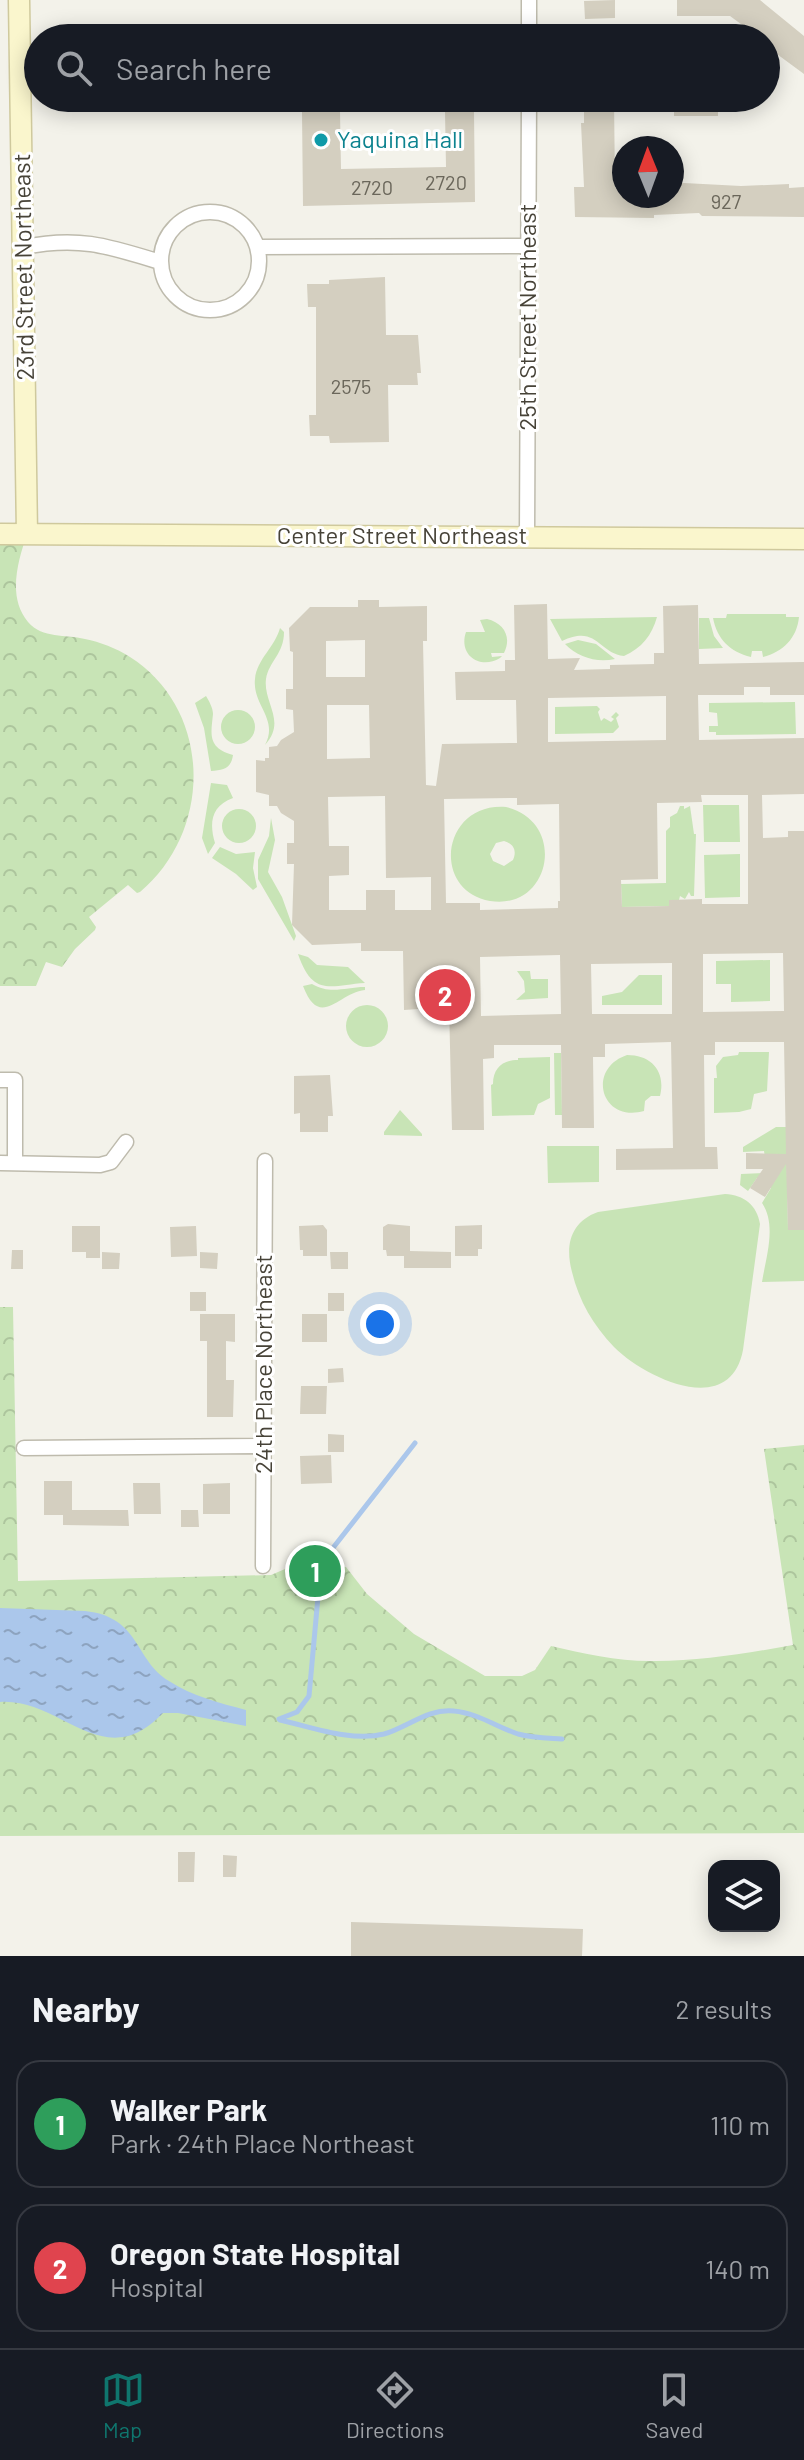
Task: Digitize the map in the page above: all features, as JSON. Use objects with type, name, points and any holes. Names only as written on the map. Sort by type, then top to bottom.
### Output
[{"type":"main road","name":"23rd Street Northeast","points":[[19,0],[24,27]]},
{"type":"main road","name":"23rd Street Northeast","points":[[27,112],[24,247],[27,534]]},
{"type":"main road","name":"Center Street Northeast","points":[[0,534],[804,539]]},
{"type":"street","points":[[529,0],[529,24]]},
{"type":"street","name":"25th Street Northeast","points":[[527,537],[529,112]]},
{"type":"street","points":[[195,213],[226,213],[240,221],[258,247],[260,263],[256,278],[249,292],[237,303],[210,310],[183,302],[171,292],[163,278],[160,262],[162,246],[180,220],[195,213]]},
{"type":"street","points":[[24,247],[50,242],[92,242],[160,262]]},
{"type":"street","points":[[258,247],[529,246]]},
{"type":"street","points":[[7,1080],[7,1163],[100,1165],[111,1162],[126,1142]]},
{"type":"street","name":"24th Place Northeast","points":[[263,1566],[265,1161]]},
{"type":"street","points":[[24,1448],[264,1446]]},
{"type":"green space","points":[[0,534],[27,534],[18,567],[16,590],[28,622],[47,634],[85,639],[114,648],[157,680],[177,708],[189,739],[194,772],[191,805],[181,837],[164,867],[140,892],[128,885],[89,917],[95,930],[62,967],[46,962],[36,986],[0,986]]},
{"type":"green space","points":[[727,614],[786,614],[786,617],[799,617],[792,638],[783,648],[763,657],[762,651],[752,651],[751,657],[737,652],[721,638],[713,618],[726,618]]},
{"type":"green space","points":[[657,617],[645,640],[624,656],[615,654],[590,637],[562,641],[550,619]]},
{"type":"green space","points":[[699,618],[709,618],[714,636],[723,648],[699,649]]},
{"type":"green space","points":[[487,619],[502,627],[507,642],[504,653],[491,653],[492,657],[502,656],[500,658],[485,662],[472,658],[464,640],[466,632],[485,632],[480,620]]},
{"type":"green space","points":[[280,628],[284,632],[282,646],[266,679],[274,728],[265,745],[269,727],[257,697],[255,679],[259,665]]},
{"type":"green space","points":[[578,640],[596,644],[615,659],[588,658],[565,644]]},
{"type":"green space","points":[[206,696],[213,712],[212,739],[219,748],[233,755],[226,768],[211,771],[204,728],[195,703]]},
{"type":"green space","points":[[795,702],[796,734],[716,735],[716,732],[709,732],[709,726],[718,726],[717,713],[709,712],[709,703]]},
{"type":"green space","points":[[597,706],[601,721],[604,718],[611,722],[616,712],[619,715],[616,718],[619,727],[613,733],[555,734],[555,707]]},
{"type":"green space","points":[[238,710],[250,715],[255,727],[250,739],[238,744],[226,739],[221,727],[226,715]]},
{"type":"green space","points":[[211,783],[227,785],[233,798],[216,810],[212,822],[215,843],[208,854],[202,838]]},
{"type":"green space","points":[[703,805],[739,805],[740,842],[704,842]]},
{"type":"green space","points":[[680,806],[684,809],[690,806],[696,834],[694,896],[689,892],[685,899],[680,896],[679,900],[669,900],[669,906],[622,907],[621,884],[666,883],[666,831],[670,827],[670,817],[677,813]]},
{"type":"green space","points":[[506,807],[526,816],[538,829],[544,846],[544,863],[538,880],[527,893],[511,900],[490,901],[471,894],[458,881],[452,865],[452,848],[457,832],[468,818],[484,809]],"holes":[[[507,842],[514,848],[515,854],[513,860],[504,866],[493,861],[490,854],[496,843]]]},
{"type":"green space","points":[[239,809],[251,814],[256,826],[251,838],[239,843],[227,838],[222,826],[227,814]]},
{"type":"green space","points":[[271,818],[275,840],[268,872],[282,897],[296,936],[294,941],[258,879],[258,860],[269,836]]},
{"type":"green space","points":[[220,847],[236,854],[255,852],[253,868],[257,887],[253,890],[212,858]]},
{"type":"green space","points":[[740,854],[740,897],[705,898],[704,855]]},
{"type":"green space","points":[[298,954],[308,957],[317,965],[348,967],[365,983],[324,986],[317,983],[304,968]]},
{"type":"green space","points":[[770,960],[770,1001],[731,1002],[731,984],[716,984],[716,961]]},
{"type":"green space","points":[[517,971],[530,971],[531,979],[548,979],[548,998],[516,1000],[525,992],[524,981]]},
{"type":"green space","points":[[639,975],[662,975],[662,1005],[602,1005],[602,996],[622,992]]},
{"type":"green space","points":[[312,984],[325,989],[365,987],[365,990],[323,1007],[316,1006],[309,999],[303,986]]},
{"type":"green space","points":[[367,1005],[382,1011],[388,1026],[382,1041],[367,1047],[352,1041],[346,1026],[352,1011]]},
{"type":"green space","points":[[739,1052],[769,1052],[767,1091],[754,1094],[751,1109],[714,1113],[716,1066],[723,1057],[738,1055]]},
{"type":"green space","points":[[554,1053],[561,1053],[562,1115],[555,1115]]},
{"type":"green space","points":[[627,1055],[644,1058],[659,1072],[660,1096],[651,1096],[645,1101],[644,1111],[629,1113],[617,1109],[604,1093],[606,1071]]},
{"type":"green space","points":[[550,1057],[550,1098],[538,1104],[534,1115],[492,1116],[491,1085],[500,1066],[518,1058]]},
{"type":"green space","points":[[400,1110],[422,1134],[422,1136],[384,1135]]},
{"type":"green space","points":[[776,1127],[786,1127],[788,1229],[804,1230],[804,1281],[762,1282],[770,1231],[762,1203],[771,1188],[757,1178],[748,1191],[740,1185],[741,1174],[767,1173],[764,1151],[743,1152],[743,1147]]},
{"type":"green space","points":[[547,1146],[599,1146],[599,1182],[548,1183]]},
{"type":"green space","points":[[725,1194],[748,1202],[756,1211],[760,1224],[743,1350],[735,1371],[722,1383],[705,1388],[685,1386],[645,1370],[606,1339],[588,1312],[575,1283],[570,1244],[581,1222],[598,1212]]},
{"type":"green space","points":[[0,1307],[13,1307],[18,1581],[271,1575],[299,1563],[346,1567],[367,1594],[414,1634],[485,1676],[522,1676],[535,1670],[551,1646],[616,1659],[673,1661],[793,1645],[764,1449],[804,1445],[804,1833],[0,1836]]},
{"type":"water","points":[[0,1608],[85,1611],[103,1615],[127,1630],[149,1662],[169,1681],[197,1695],[246,1710],[246,1726],[163,1713],[141,1730],[121,1737],[101,1736],[43,1711],[22,1704],[0,1702]]},
{"type":"building","points":[[615,0],[615,18],[585,19],[584,1]]},
{"type":"building","points":[[677,0],[760,0],[804,36],[804,74],[780,56],[780,24],[741,24],[730,16],[677,16]]},
{"type":"building","name":"Yaquina Hall","points":[[302,112],[340,112],[341,169],[446,167],[445,112],[474,112],[475,202],[303,206]]},
{"type":"building","points":[[584,112],[614,112],[612,208],[684,208],[684,183],[741,186],[789,184],[789,188],[804,187],[804,217],[702,216],[699,213],[654,215],[654,218],[575,217],[574,187],[584,187],[581,123],[584,123]]},
{"type":"building","points":[[674,112],[718,112],[718,116],[674,116]]},
{"type":"building","points":[[385,277],[386,335],[418,335],[421,373],[417,373],[418,385],[388,385],[389,442],[330,443],[329,436],[310,436],[309,415],[316,415],[316,307],[308,307],[307,284]]},
{"type":"building","points":[[358,600],[379,600],[379,607],[427,606],[427,641],[423,641],[426,785],[436,786],[442,744],[517,743],[516,700],[456,700],[455,672],[505,671],[505,660],[515,660],[514,605],[547,604],[548,659],[580,658],[574,670],[654,664],[654,653],[664,653],[663,606],[698,605],[699,664],[804,662],[804,695],[770,695],[770,687],[744,687],[744,695],[698,695],[699,740],[804,738],[804,794],[762,795],[763,838],[788,837],[788,831],[804,831],[804,1230],[788,1230],[786,1164],[765,1197],[750,1188],[763,1169],[746,1169],[746,1153],[786,1154],[784,1042],[715,1042],[715,1055],[704,1055],[705,1147],[717,1147],[718,1169],[616,1170],[616,1149],[673,1148],[671,1042],[605,1044],[605,1057],[593,1057],[594,1128],[562,1128],[561,1045],[494,1045],[494,1058],[483,1059],[484,1130],[452,1130],[449,1005],[404,1010],[403,951],[361,951],[361,943],[312,945],[292,925],[294,864],[287,864],[287,843],[294,843],[294,821],[281,813],[277,806],[269,806],[269,795],[256,792],[256,760],[265,761],[269,758],[269,747],[277,746],[294,732],[293,710],[286,709],[286,689],[293,689],[293,652],[290,651],[289,628],[310,607],[358,607]],"holes":[[[365,640],[365,677],[326,677],[326,641]],[[666,696],[666,740],[548,742],[548,698]],[[327,705],[369,705],[370,758],[327,759]],[[701,795],[748,795],[748,904],[702,904],[702,899],[669,900],[669,906],[622,907],[621,880],[658,879],[657,803],[702,802]],[[385,796],[386,878],[431,877],[431,910],[395,910],[395,890],[366,890],[366,910],[329,910],[329,876],[349,875],[349,846],[329,846],[328,797]],[[517,798],[517,805],[559,804],[558,908],[480,910],[480,903],[446,903],[444,799]],[[783,953],[784,1011],[703,1012],[703,954]],[[560,955],[561,1014],[481,1016],[480,957]],[[672,963],[672,1014],[592,1014],[591,964]]]},
{"type":"building","points":[[330,1075],[333,1116],[328,1116],[328,1132],[300,1132],[300,1113],[294,1114],[294,1076]]},
{"type":"building","points":[[388,1224],[410,1226],[410,1251],[451,1252],[451,1268],[404,1268],[404,1256],[387,1256],[386,1250],[383,1250],[383,1227]]},
{"type":"building","points":[[323,1225],[327,1230],[327,1256],[303,1256],[299,1226]]},
{"type":"building","points":[[482,1225],[482,1249],[478,1249],[478,1256],[455,1256],[455,1226]]},
{"type":"building","points":[[72,1226],[100,1226],[100,1258],[86,1258],[86,1252],[72,1252]]},
{"type":"building","points":[[196,1226],[197,1256],[171,1257],[170,1227]]},
{"type":"building","points":[[12,1250],[23,1250],[23,1269],[11,1269]]},
{"type":"building","points":[[102,1252],[120,1253],[119,1269],[102,1269]]},
{"type":"building","points":[[200,1252],[218,1253],[217,1269],[200,1268]]},
{"type":"building","points":[[330,1252],[348,1252],[348,1269],[331,1269]]},
{"type":"building","points":[[190,1292],[206,1292],[206,1311],[190,1311]]},
{"type":"building","points":[[328,1293],[344,1293],[344,1311],[328,1311]]},
{"type":"building","points":[[200,1314],[235,1314],[235,1342],[226,1341],[226,1380],[234,1380],[233,1417],[207,1417],[207,1341],[200,1341]]},
{"type":"building","points":[[302,1314],[327,1314],[327,1342],[302,1342]]},
{"type":"building","points":[[343,1368],[344,1382],[328,1383],[328,1369]]},
{"type":"building","points":[[301,1386],[327,1386],[326,1414],[300,1414]]},
{"type":"building","points":[[328,1434],[344,1435],[344,1452],[328,1452]]},
{"type":"building","points":[[331,1455],[332,1483],[301,1484],[300,1456]]},
{"type":"building","points":[[44,1481],[72,1481],[72,1510],[128,1510],[129,1526],[63,1525],[63,1515],[44,1515]]},
{"type":"building","points":[[133,1483],[160,1483],[161,1514],[134,1514]]},
{"type":"building","points":[[230,1483],[230,1514],[203,1514],[203,1484]]},
{"type":"building","points":[[181,1510],[198,1510],[199,1527],[181,1527]]},
{"type":"building","points":[[178,1852],[195,1852],[194,1882],[178,1882]]},
{"type":"building","points":[[223,1855],[237,1856],[236,1877],[223,1877]]},
{"type":"building","points":[[351,1922],[583,1929],[582,1956],[351,1956]]},
{"type":"waterway","points":[[279,1719],[297,1712],[309,1696],[320,1575],[329,1553],[415,1443]]},
{"type":"waterway","points":[[280,1720],[332,1733],[371,1736],[393,1731],[435,1712],[454,1711],[479,1717],[518,1734],[562,1739]]},
{"type":"place","name":"Yaquina Hall","points":[[321,140]]},
{"type":"place","name":"Oregon State Hospital","points":[[445,995]]},
{"type":"place","name":"Walker Park","points":[[315,1571]]}]
